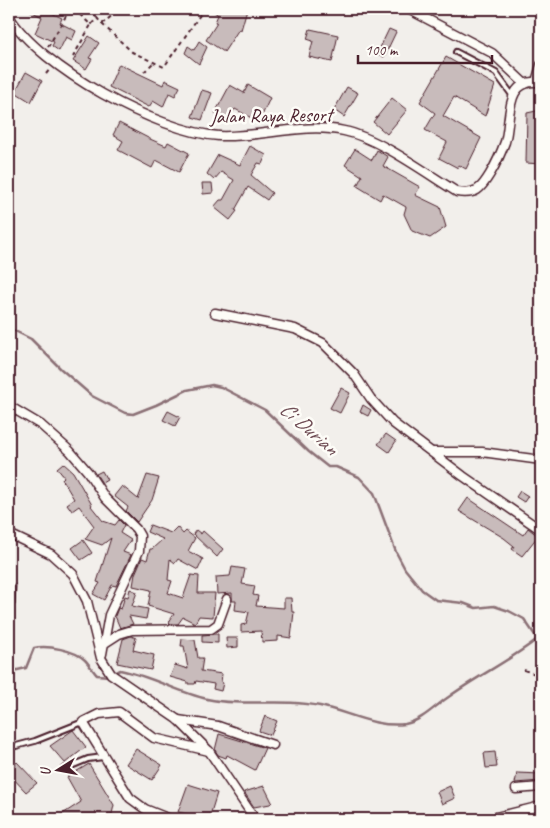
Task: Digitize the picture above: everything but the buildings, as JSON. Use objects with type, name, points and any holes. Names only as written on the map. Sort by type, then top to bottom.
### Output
[{"type":"street","points":[[408,9],[492,53],[526,84]]},
{"type":"street","name":"Jalan Raya Resort","points":[[9,16],[16,28],[45,54],[107,96],[167,124],[194,132],[218,136],[342,130],[373,142],[457,192],[468,194],[481,188],[496,164],[505,142],[509,107],[513,96]]},
{"type":"street","points":[[513,96],[526,84],[539,82],[541,65]]},
{"type":"street","points":[[215,313],[295,330],[324,343],[354,374],[384,415],[463,476],[541,530]]},
{"type":"street","points":[[9,406],[41,425],[70,451],[88,472],[105,498],[136,529],[140,536],[139,551],[112,607],[102,645],[101,658]]},
{"type":"street","points":[[433,452],[482,452],[541,460]]},
{"type":"street","points":[[9,534],[50,554],[73,574],[87,601],[101,658],[111,674],[178,720],[209,751],[255,819]]},
{"type":"street","points":[[102,645],[119,634],[132,630],[211,630],[218,624],[227,599]]},
{"type":"street","points":[[170,819],[145,809],[130,798],[103,758],[83,722],[99,714],[119,712],[154,738],[209,751]]},
{"type":"street","points":[[178,720],[218,726],[273,745]]},
{"type":"street","points":[[516,789],[541,787]]},
{"type":"street","points":[[488,819],[541,806]]},
{"type":"lane","points":[[456,52],[496,73],[513,96]]},
{"type":"lane","points":[[16,746],[83,722]]},
{"type":"lane","points":[[64,768],[88,759],[103,758]]},
{"type":"path","points":[[45,54],[70,9]]},
{"type":"path","points":[[74,9],[91,25]]},
{"type":"path","points":[[90,9],[102,24],[132,52],[164,67],[204,9]]},
{"type":"path","points":[[102,24],[120,9]]},
{"type":"path","points":[[73,57],[97,18]]},
{"type":"path","points":[[144,72],[154,62]]},
{"type":"path","points":[[524,670],[541,676]]},
{"type":"waterway","name":"Ci Durian","points":[[9,328],[31,339],[92,396],[125,413],[133,414],[187,390],[212,385],[221,387],[265,410],[309,452],[328,467],[336,467],[359,477],[374,493],[396,552],[405,569],[422,590],[436,600],[463,603],[476,608],[494,606],[509,611],[524,619],[541,644]]},
{"type":"waterway","points":[[9,672],[26,668],[34,648],[53,648],[80,656],[97,675],[109,676],[120,670],[207,699],[235,702],[306,704],[320,706],[373,722],[394,725],[417,720],[536,640]]}]
